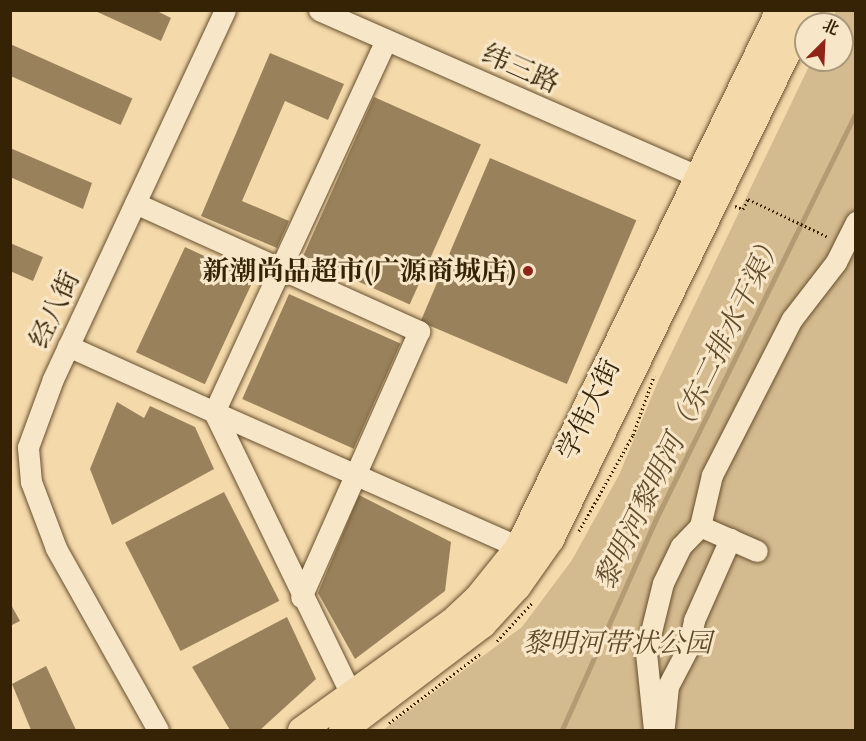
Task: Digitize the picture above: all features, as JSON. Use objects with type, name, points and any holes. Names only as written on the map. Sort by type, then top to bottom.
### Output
[{"type":"main road","name":"学伟大街","points":[[300,730],[451,622],[477,598],[518,547],[779,10]]},
{"type":"main road","name":"学伟大街","points":[[342,730],[482,624],[518,586],[550,538],[807,10]]},
{"type":"street","name":"经八街","points":[[158,730],[56,548],[32,482],[28,447],[68,346],[225,10]]},
{"type":"street","name":"纬三路","points":[[320,10],[699,177]]},
{"type":"street","points":[[214,412],[386,40]]},
{"type":"street","points":[[135,203],[419,331],[302,597]]},
{"type":"street","points":[[654,730],[646,652],[653,613],[681,546],[700,526],[712,475],[792,319],[836,262],[855,222]]},
{"type":"street","points":[[68,346],[518,547]]},
{"type":"street","points":[[214,412],[351,694]]},
{"type":"street","points":[[700,526],[757,551]]},
{"type":"street","points":[[664,730],[668,686],[689,646],[694,620],[730,539]]},
{"type":"path","points":[[735,206],[743,209],[748,199],[835,241]]},
{"type":"green space","name":"黎明河带状公园","points":[[855,11],[855,730],[383,730],[522,627],[572,560],[619,475],[659,379],[806,72],[854,72],[854,12],[836,12]]},
{"type":"building","points":[[93,10],[155,10],[171,18],[161,41]]},
{"type":"building","points":[[10,44],[132,99],[121,125],[10,76]]},
{"type":"building","points":[[270,53],[344,84],[328,120],[285,101],[242,201],[289,221],[277,248],[201,216]]},
{"type":"building","points":[[374,97],[481,145],[410,304],[303,257]]},
{"type":"building","points":[[10,148],[92,183],[83,209],[10,177]]},
{"type":"building","name":"新潮尚品超市(广源商城店)","points":[[490,158],[636,220],[567,384],[420,322]]},
{"type":"building","points":[[10,243],[43,257],[33,281],[10,271]]},
{"type":"building","points":[[185,247],[254,279],[205,384],[136,352]]},
{"type":"building","points":[[289,294],[400,344],[354,449],[242,399]]},
{"type":"building","points":[[117,402],[144,418],[150,406],[195,427],[214,469],[112,525],[90,469]]},
{"type":"building","points":[[224,492],[279,601],[180,651],[125,542]]},
{"type":"building","points":[[359,495],[451,542],[445,591],[355,659],[318,593]]},
{"type":"building","points":[[10,603],[20,621],[10,626]]},
{"type":"building","points":[[287,617],[316,679],[260,730],[230,730],[192,667]]},
{"type":"building","points":[[46,666],[76,730],[31,730],[12,684]]},
{"type":"waterway","name":"黎明河黎明河（东二排水干渠）","points":[[562,730],[655,521],[856,112]]},
{"type":"place","name":"新潮尚品超市(广源商城店)","points":[[528,271]]}]
